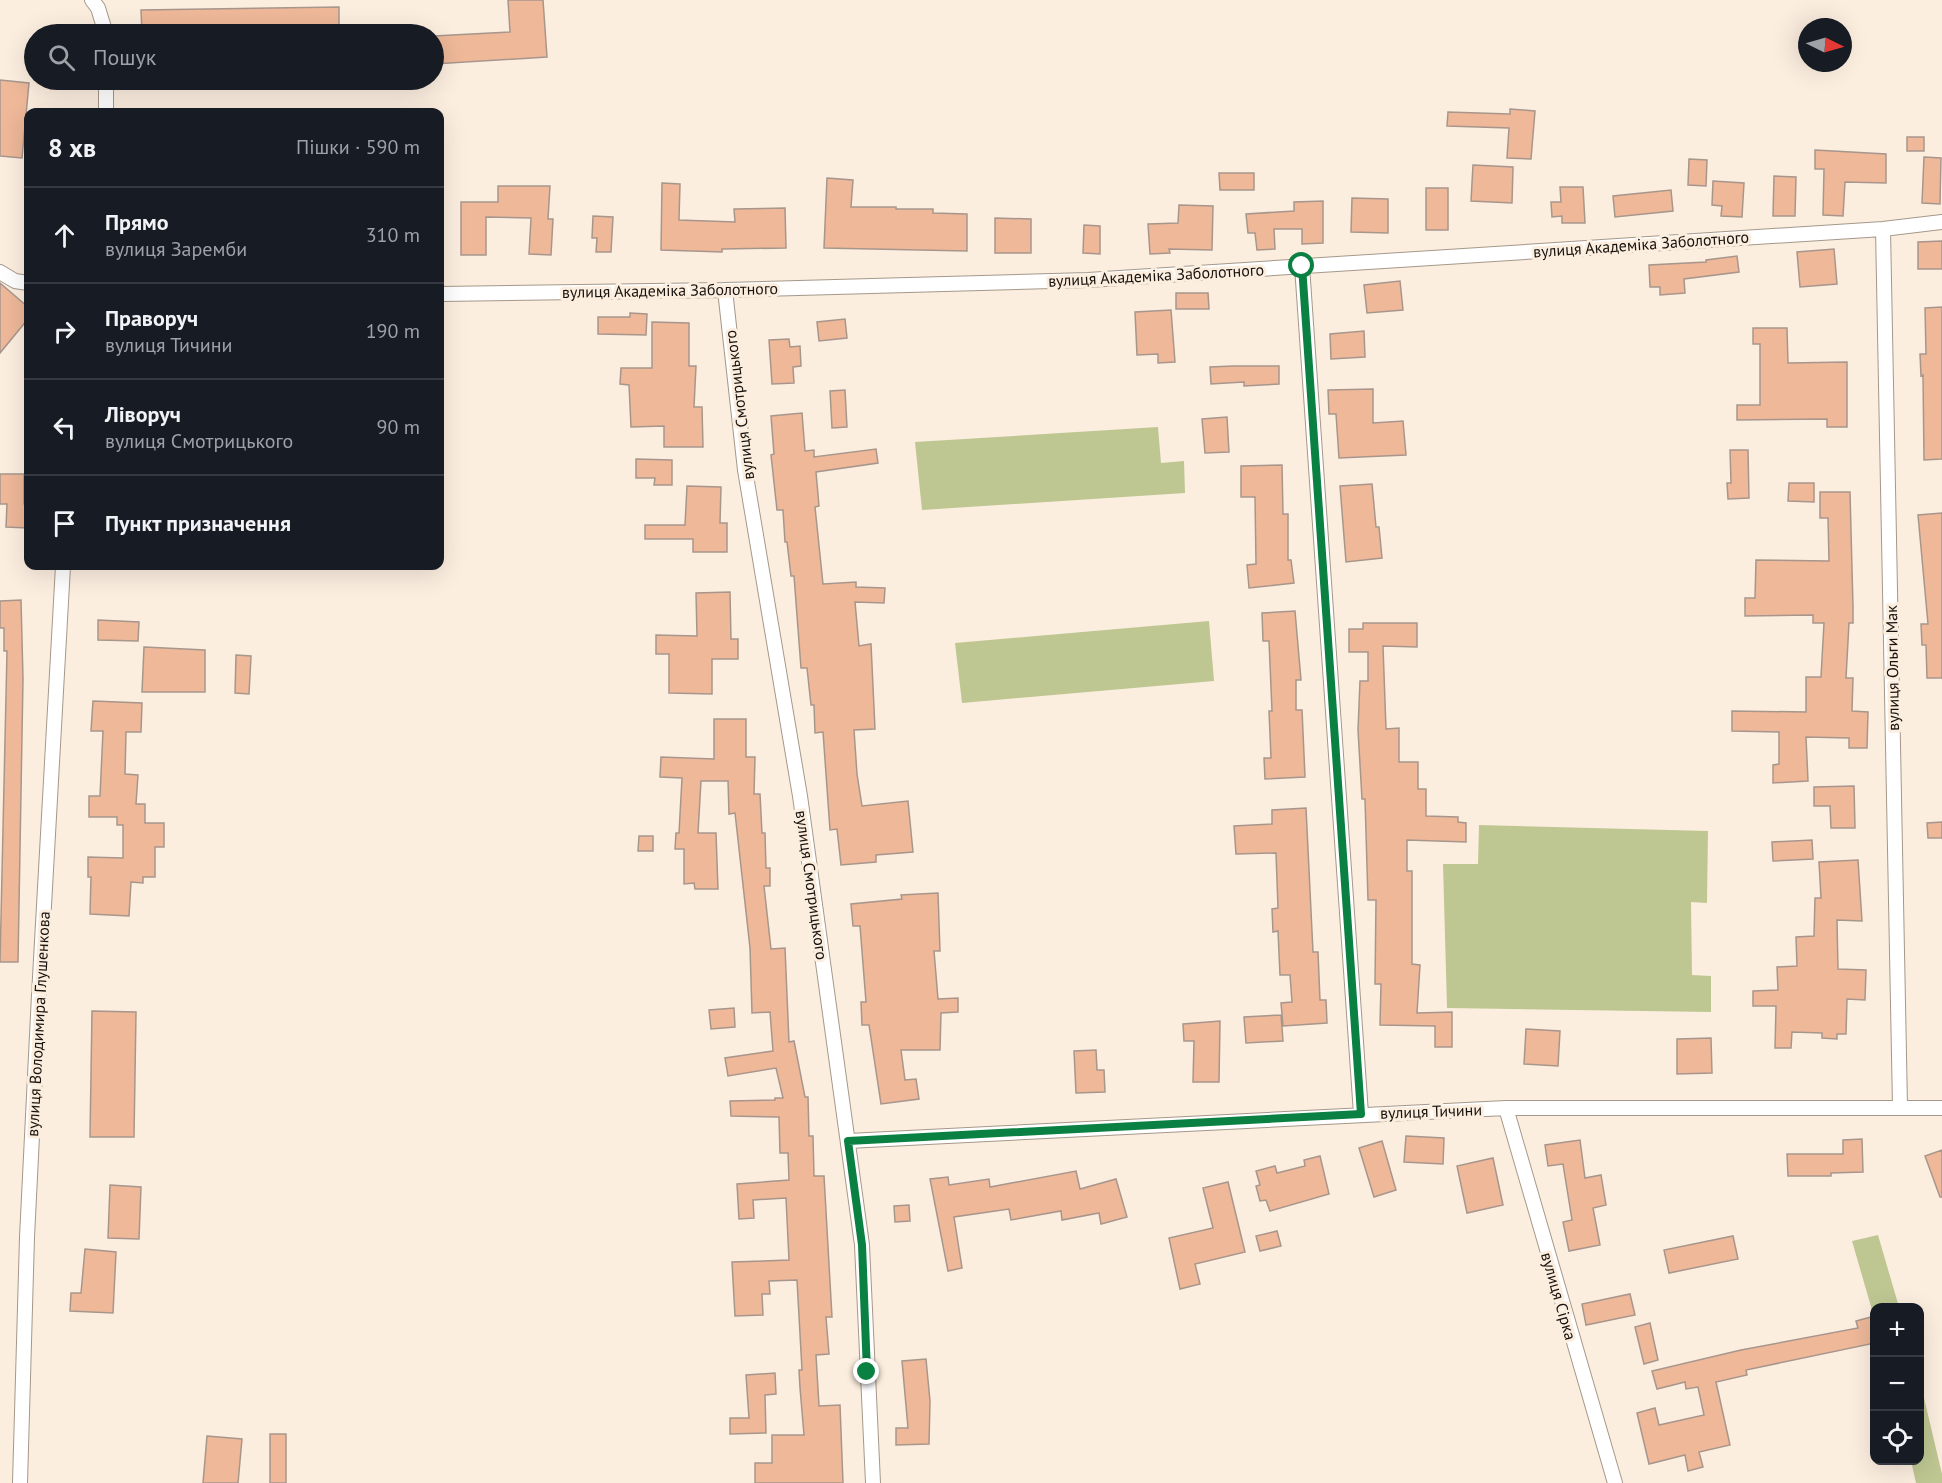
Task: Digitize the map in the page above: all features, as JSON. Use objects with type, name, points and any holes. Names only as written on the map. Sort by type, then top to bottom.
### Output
[{"type":"street","points":[[92,0],[103,24]]},
{"type":"street","points":[[106,90],[106,108]]},
{"type":"street","name":"вулиця Академіка Заболотного","points":[[444,294],[725,290],[1088,280],[1883,229],[1942,222]]},
{"type":"street","name":"вулиця Ольги Мак","points":[[1883,229],[1900,1107]]},
{"type":"street","points":[[1302,266],[1361,1114]]},
{"type":"street","points":[[0,272],[22,282]]},
{"type":"street","name":"вулиця Смотрицького","points":[[725,290],[746,470],[800,795],[862,1245],[873,1483]]},
{"type":"street","name":"вулиця Володимира Глушенкова","points":[[20,1483],[36,1041],[63,570]]},
{"type":"street","name":"вулиця Тичини","points":[[848,1141],[1506,1108],[1942,1108]]},
{"type":"street","name":"вулиця Сірка","points":[[1506,1108],[1615,1483]]},
{"type":"green space","points":[[1158,427],[1161,463],[1184,461],[1185,493],[922,510],[915,442]]},
{"type":"green space","points":[[1209,621],[1214,681],[962,703],[955,643]]},
{"type":"green space","points":[[1479,825],[1708,831],[1707,903],[1691,902],[1692,975],[1711,976],[1711,1012],[1447,1008],[1443,864],[1478,864]]},
{"type":"green space","points":[[1878,1235],[1898,1303],[1870,1303],[1852,1241]]},
{"type":"green space","points":[[1924,1398],[1942,1474],[1942,1483],[1916,1483],[1912,1465],[1924,1465]]},
{"type":"building","points":[[508,0],[543,0],[547,57],[444,63],[444,35],[510,32]]},
{"type":"building","points":[[339,7],[339,24],[142,24],[141,10]]},
{"type":"building","points":[[0,80],[24,82],[24,90],[28,90],[27,108],[24,108],[22,158],[0,156]]},
{"type":"building","points":[[1510,109],[1535,111],[1531,159],[1507,158],[1509,128],[1447,126],[1448,112],[1510,114]]},
{"type":"building","points":[[1907,137],[1924,137],[1924,151],[1907,151]]},
{"type":"building","points":[[1815,150],[1886,154],[1886,183],[1845,182],[1843,216],[1823,215],[1824,169],[1815,169]]},
{"type":"building","points":[[1924,157],[1941,158],[1940,204],[1922,203]]},
{"type":"building","points":[[1689,159],[1707,160],[1706,186],[1688,185]]},
{"type":"building","points":[[1473,165],[1513,167],[1512,203],[1471,201]]},
{"type":"building","points":[[1219,173],[1254,173],[1254,190],[1220,190]]},
{"type":"building","points":[[1774,176],[1796,177],[1795,216],[1773,216]]},
{"type":"building","points":[[827,178],[853,180],[851,207],[933,209],[933,213],[967,214],[967,251],[824,248]]},
{"type":"building","points":[[1713,181],[1744,183],[1742,217],[1721,216],[1722,206],[1712,205]]},
{"type":"building","points":[[662,183],[680,184],[679,220],[735,222],[734,209],[785,208],[786,248],[722,249],[722,252],[661,250]]},
{"type":"building","points":[[498,186],[550,186],[548,219],[553,219],[551,255],[529,254],[531,218],[486,217],[486,255],[461,255],[461,202],[498,202]]},
{"type":"building","points":[[1560,187],[1583,187],[1585,223],[1562,223],[1562,216],[1552,217],[1551,202],[1561,202]]},
{"type":"building","points":[[1426,188],[1448,188],[1448,230],[1426,230]]},
{"type":"building","points":[[1671,190],[1673,211],[1615,217],[1613,196]]},
{"type":"building","points":[[1352,198],[1388,199],[1388,233],[1351,232]]},
{"type":"building","points":[[1323,201],[1323,243],[1302,244],[1302,229],[1274,229],[1275,249],[1257,250],[1255,233],[1248,233],[1246,214],[1294,211],[1294,202]]},
{"type":"building","points":[[1179,205],[1213,206],[1212,250],[1169,249],[1170,253],[1150,254],[1148,224],[1178,223]]},
{"type":"building","points":[[593,216],[613,217],[611,252],[596,252],[597,238],[592,238]]},
{"type":"building","points":[[995,218],[1031,219],[1031,253],[995,253]]},
{"type":"building","points":[[1084,225],[1100,226],[1100,254],[1083,253]]},
{"type":"building","points":[[1942,241],[1942,269],[1918,269],[1918,242]]},
{"type":"building","points":[[1834,249],[1837,284],[1800,287],[1797,252]]},
{"type":"building","points":[[1737,256],[1739,272],[1684,279],[1685,293],[1660,295],[1660,287],[1650,287],[1649,265],[1706,262],[1706,260]]},
{"type":"building","points":[[1400,281],[1403,310],[1367,313],[1364,285]]},
{"type":"building","points":[[0,283],[24,304],[24,324],[0,353]]},
{"type":"building","points":[[1176,293],[1208,293],[1209,309],[1176,309]]},
{"type":"building","points":[[1942,307],[1942,459],[1924,460],[1923,375],[1921,376],[1920,354],[1926,354],[1925,308]]},
{"type":"building","points":[[1171,310],[1175,362],[1158,363],[1158,354],[1137,355],[1135,312]]},
{"type":"building","points":[[630,313],[647,314],[646,335],[598,334],[598,317],[630,317]]},
{"type":"building","points":[[845,319],[847,338],[819,341],[817,322]]},
{"type":"building","points":[[652,322],[689,323],[689,366],[696,366],[694,407],[702,407],[703,447],[664,447],[664,426],[631,427],[629,385],[620,384],[621,368],[652,368]]},
{"type":"building","points":[[1753,328],[1787,328],[1788,363],[1847,362],[1847,427],[1827,427],[1827,419],[1737,420],[1737,405],[1760,405],[1760,344],[1753,344]]},
{"type":"building","points":[[1364,331],[1365,357],[1331,359],[1330,334]]},
{"type":"building","points":[[789,339],[790,347],[800,346],[801,366],[793,367],[794,383],[772,384],[769,340]]},
{"type":"building","points":[[1279,366],[1279,384],[1244,386],[1244,382],[1211,384],[1210,367]]},
{"type":"building","points":[[1373,389],[1373,423],[1403,421],[1406,455],[1339,458],[1336,414],[1329,414],[1328,390]]},
{"type":"building","points":[[845,390],[847,427],[832,428],[830,391]]},
{"type":"building","points":[[802,413],[805,451],[814,450],[814,457],[876,449],[878,463],[816,472],[819,506],[815,507],[823,584],[856,582],[856,587],[885,588],[884,603],[855,602],[859,646],[871,644],[875,729],[854,730],[857,774],[862,806],[908,801],[913,852],[876,855],[876,862],[841,865],[837,829],[830,830],[823,732],[815,733],[814,705],[811,705],[807,668],[801,668],[794,576],[791,576],[787,542],[785,542],[783,510],[777,510],[771,455],[774,454],[771,416]]},
{"type":"building","points":[[1227,417],[1229,452],[1205,453],[1202,419]]},
{"type":"building","points":[[1730,450],[1748,450],[1749,498],[1728,499],[1727,483],[1731,483]]},
{"type":"building","points":[[636,459],[672,460],[672,485],[654,485],[655,478],[636,478]]},
{"type":"building","points":[[1282,465],[1283,514],[1288,514],[1288,560],[1291,560],[1294,583],[1249,588],[1247,565],[1256,564],[1255,497],[1241,497],[1241,466]]},
{"type":"building","points":[[0,474],[24,474],[24,528],[6,527],[7,504],[0,504]]},
{"type":"building","points":[[1789,483],[1814,483],[1814,502],[1788,501]]},
{"type":"building","points":[[1372,484],[1382,558],[1346,562],[1340,486]]},
{"type":"building","points":[[687,486],[721,487],[720,523],[727,523],[727,552],[693,552],[693,539],[645,539],[645,525],[685,525]]},
{"type":"building","points":[[1820,492],[1850,492],[1853,623],[1849,623],[1846,678],[1853,678],[1852,711],[1868,712],[1867,748],[1849,748],[1849,738],[1806,737],[1808,781],[1773,783],[1773,765],[1779,764],[1779,732],[1732,731],[1732,711],[1806,712],[1806,677],[1821,677],[1824,623],[1813,623],[1813,615],[1745,616],[1745,598],[1755,598],[1756,560],[1829,561],[1828,518],[1820,518]]},
{"type":"building","points":[[1942,513],[1942,678],[1927,678],[1926,645],[1922,645],[1921,624],[1928,624],[1918,515]]},
{"type":"building","points":[[730,592],[731,639],[738,639],[738,659],[712,659],[712,694],[669,693],[669,654],[656,654],[656,635],[697,636],[696,593]]},
{"type":"building","points":[[21,600],[23,679],[18,962],[0,962],[7,651],[4,651],[4,628],[0,628],[0,601]]},
{"type":"building","points":[[1295,611],[1301,680],[1296,680],[1296,710],[1302,710],[1305,777],[1265,779],[1264,758],[1271,758],[1269,711],[1272,711],[1269,641],[1263,641],[1262,613]]},
{"type":"building","points":[[98,620],[139,622],[138,641],[98,640]]},
{"type":"building","points":[[1363,623],[1417,623],[1417,647],[1383,646],[1386,729],[1399,728],[1399,762],[1418,762],[1418,789],[1426,789],[1426,816],[1458,817],[1458,822],[1466,823],[1466,842],[1407,840],[1407,871],[1412,871],[1412,964],[1420,965],[1417,1013],[1452,1012],[1452,1047],[1435,1047],[1435,1026],[1380,1025],[1381,984],[1375,984],[1376,900],[1368,900],[1365,799],[1362,799],[1358,730],[1360,681],[1368,681],[1368,652],[1349,652],[1349,629],[1363,629]]},
{"type":"building","points":[[144,647],[205,650],[205,692],[142,692]]},
{"type":"building","points":[[236,655],[251,656],[249,694],[235,693]]},
{"type":"building","points":[[93,701],[142,703],[141,732],[126,732],[125,774],[138,775],[136,804],[145,804],[145,823],[164,823],[164,847],[155,847],[155,877],[143,877],[143,883],[131,882],[129,916],[90,914],[91,877],[88,877],[88,857],[123,858],[123,825],[117,825],[117,817],[89,817],[89,796],[100,796],[103,731],[91,731]]},
{"type":"building","points":[[714,719],[746,719],[746,757],[755,757],[754,794],[760,794],[762,833],[765,833],[766,868],[770,868],[770,886],[764,886],[771,949],[785,948],[789,1042],[794,1041],[805,1097],[808,1097],[809,1136],[813,1136],[814,1176],[824,1176],[832,1317],[826,1317],[829,1354],[816,1355],[819,1406],[840,1405],[843,1483],[755,1483],[755,1463],[772,1463],[772,1435],[804,1435],[799,1370],[802,1370],[797,1280],[769,1281],[770,1294],[762,1294],[763,1315],[735,1316],[732,1262],[789,1260],[786,1198],[753,1200],[754,1218],[739,1219],[737,1184],[789,1180],[788,1153],[780,1153],[779,1117],[731,1116],[730,1101],[783,1098],[776,1068],[728,1076],[725,1058],[773,1051],[770,1012],[752,1013],[750,948],[735,813],[729,814],[728,781],[701,781],[698,833],[716,833],[718,889],[695,889],[694,883],[684,884],[684,849],[675,849],[676,833],[679,833],[682,778],[660,777],[661,757],[714,759]]},
{"type":"building","points":[[1854,786],[1855,828],[1831,828],[1830,806],[1814,806],[1814,787]]},
{"type":"building","points":[[1306,808],[1313,952],[1318,952],[1320,1000],[1326,1000],[1327,1023],[1283,1026],[1281,1003],[1292,1002],[1290,975],[1280,975],[1278,931],[1273,932],[1272,909],[1278,908],[1276,853],[1236,854],[1234,826],[1272,824],[1272,810]]},
{"type":"building","points":[[1942,822],[1942,838],[1928,838],[1927,823]]},
{"type":"building","points":[[639,836],[653,836],[653,851],[638,851]]},
{"type":"building","points":[[1812,840],[1813,859],[1773,861],[1772,842]]},
{"type":"building","points":[[1858,860],[1862,921],[1837,920],[1838,969],[1866,970],[1865,1000],[1847,999],[1846,1034],[1837,1034],[1837,1039],[1822,1038],[1822,1033],[1792,1032],[1791,1048],[1775,1048],[1776,1006],[1753,1006],[1753,991],[1778,990],[1777,967],[1797,966],[1796,937],[1814,936],[1815,898],[1821,898],[1819,862]]},
{"type":"building","points":[[938,893],[940,951],[934,951],[938,999],[958,998],[958,1012],[941,1013],[940,1050],[901,1050],[905,1080],[916,1079],[919,1099],[881,1104],[869,1025],[862,1025],[861,1002],[866,1002],[860,926],[853,926],[851,904],[902,899],[901,895]]},
{"type":"building","points":[[734,1008],[735,1027],[711,1029],[709,1010]]},
{"type":"building","points":[[92,1011],[136,1012],[134,1137],[90,1137]]},
{"type":"building","points":[[1281,1015],[1283,1041],[1246,1043],[1244,1017]]},
{"type":"building","points":[[1220,1021],[1219,1082],[1193,1082],[1194,1041],[1184,1041],[1183,1024]]},
{"type":"building","points":[[1526,1029],[1560,1031],[1558,1066],[1524,1064]]},
{"type":"building","points":[[1711,1038],[1712,1073],[1677,1074],[1677,1039]]},
{"type":"building","points":[[1096,1050],[1097,1070],[1104,1070],[1105,1092],[1076,1093],[1074,1051]]},
{"type":"building","points":[[1406,1136],[1444,1138],[1443,1164],[1404,1162]]},
{"type":"building","points":[[1862,1139],[1863,1172],[1831,1173],[1831,1176],[1788,1176],[1787,1154],[1843,1154],[1843,1140]]},
{"type":"building","points":[[1580,1140],[1585,1178],[1601,1175],[1606,1205],[1593,1208],[1600,1245],[1569,1251],[1563,1222],[1572,1220],[1563,1164],[1548,1166],[1545,1145]]},
{"type":"building","points":[[1382,1141],[1396,1190],[1374,1197],[1359,1148]]},
{"type":"building","points":[[1942,1150],[1942,1197],[1940,1197],[1925,1156]]},
{"type":"building","points":[[1320,1156],[1329,1194],[1270,1211],[1266,1200],[1260,1201],[1256,1186],[1260,1185],[1256,1171],[1275,1166],[1277,1173],[1305,1166],[1304,1160]]},
{"type":"building","points":[[1493,1158],[1503,1205],[1467,1213],[1457,1166]]},
{"type":"building","points":[[1076,1171],[1080,1189],[1116,1179],[1127,1217],[1101,1224],[1099,1213],[1062,1220],[1061,1211],[1011,1220],[1009,1209],[954,1217],[962,1268],[948,1271],[930,1179],[948,1177],[949,1185],[989,1179],[990,1187]]},
{"type":"building","points":[[1228,1182],[1245,1252],[1195,1264],[1200,1284],[1180,1289],[1169,1238],[1213,1228],[1203,1188]]},
{"type":"building","points":[[110,1185],[141,1187],[139,1239],[108,1238]]},
{"type":"building","points":[[909,1205],[910,1221],[895,1222],[894,1206]]},
{"type":"building","points":[[1277,1231],[1281,1246],[1260,1251],[1256,1236]]},
{"type":"building","points":[[1733,1236],[1738,1259],[1669,1273],[1664,1250]]},
{"type":"building","points":[[85,1249],[116,1252],[113,1313],[70,1311],[71,1293],[81,1293]]},
{"type":"building","points":[[1630,1294],[1635,1315],[1586,1325],[1582,1304]]},
{"type":"building","points":[[1870,1317],[1870,1344],[1746,1370],[1747,1375],[1716,1382],[1730,1445],[1699,1452],[1703,1467],[1688,1471],[1685,1455],[1649,1464],[1637,1413],[1655,1408],[1659,1425],[1704,1415],[1698,1387],[1686,1389],[1685,1382],[1657,1389],[1652,1371],[1741,1350],[1858,1328],[1856,1321]]},
{"type":"building","points":[[1650,1323],[1658,1360],[1644,1364],[1635,1327]]},
{"type":"building","points":[[926,1359],[930,1401],[929,1444],[896,1445],[896,1428],[908,1428],[902,1361]]},
{"type":"building","points":[[775,1373],[776,1394],[765,1395],[766,1433],[730,1434],[730,1418],[749,1418],[746,1375]]},
{"type":"building","points":[[270,1434],[286,1434],[286,1483],[270,1483]]},
{"type":"building","points":[[207,1436],[242,1439],[238,1483],[203,1483]]},
{"type":"route","points":[[867,1372],[862,1245],[848,1141],[1361,1114],[1302,266]]}]
